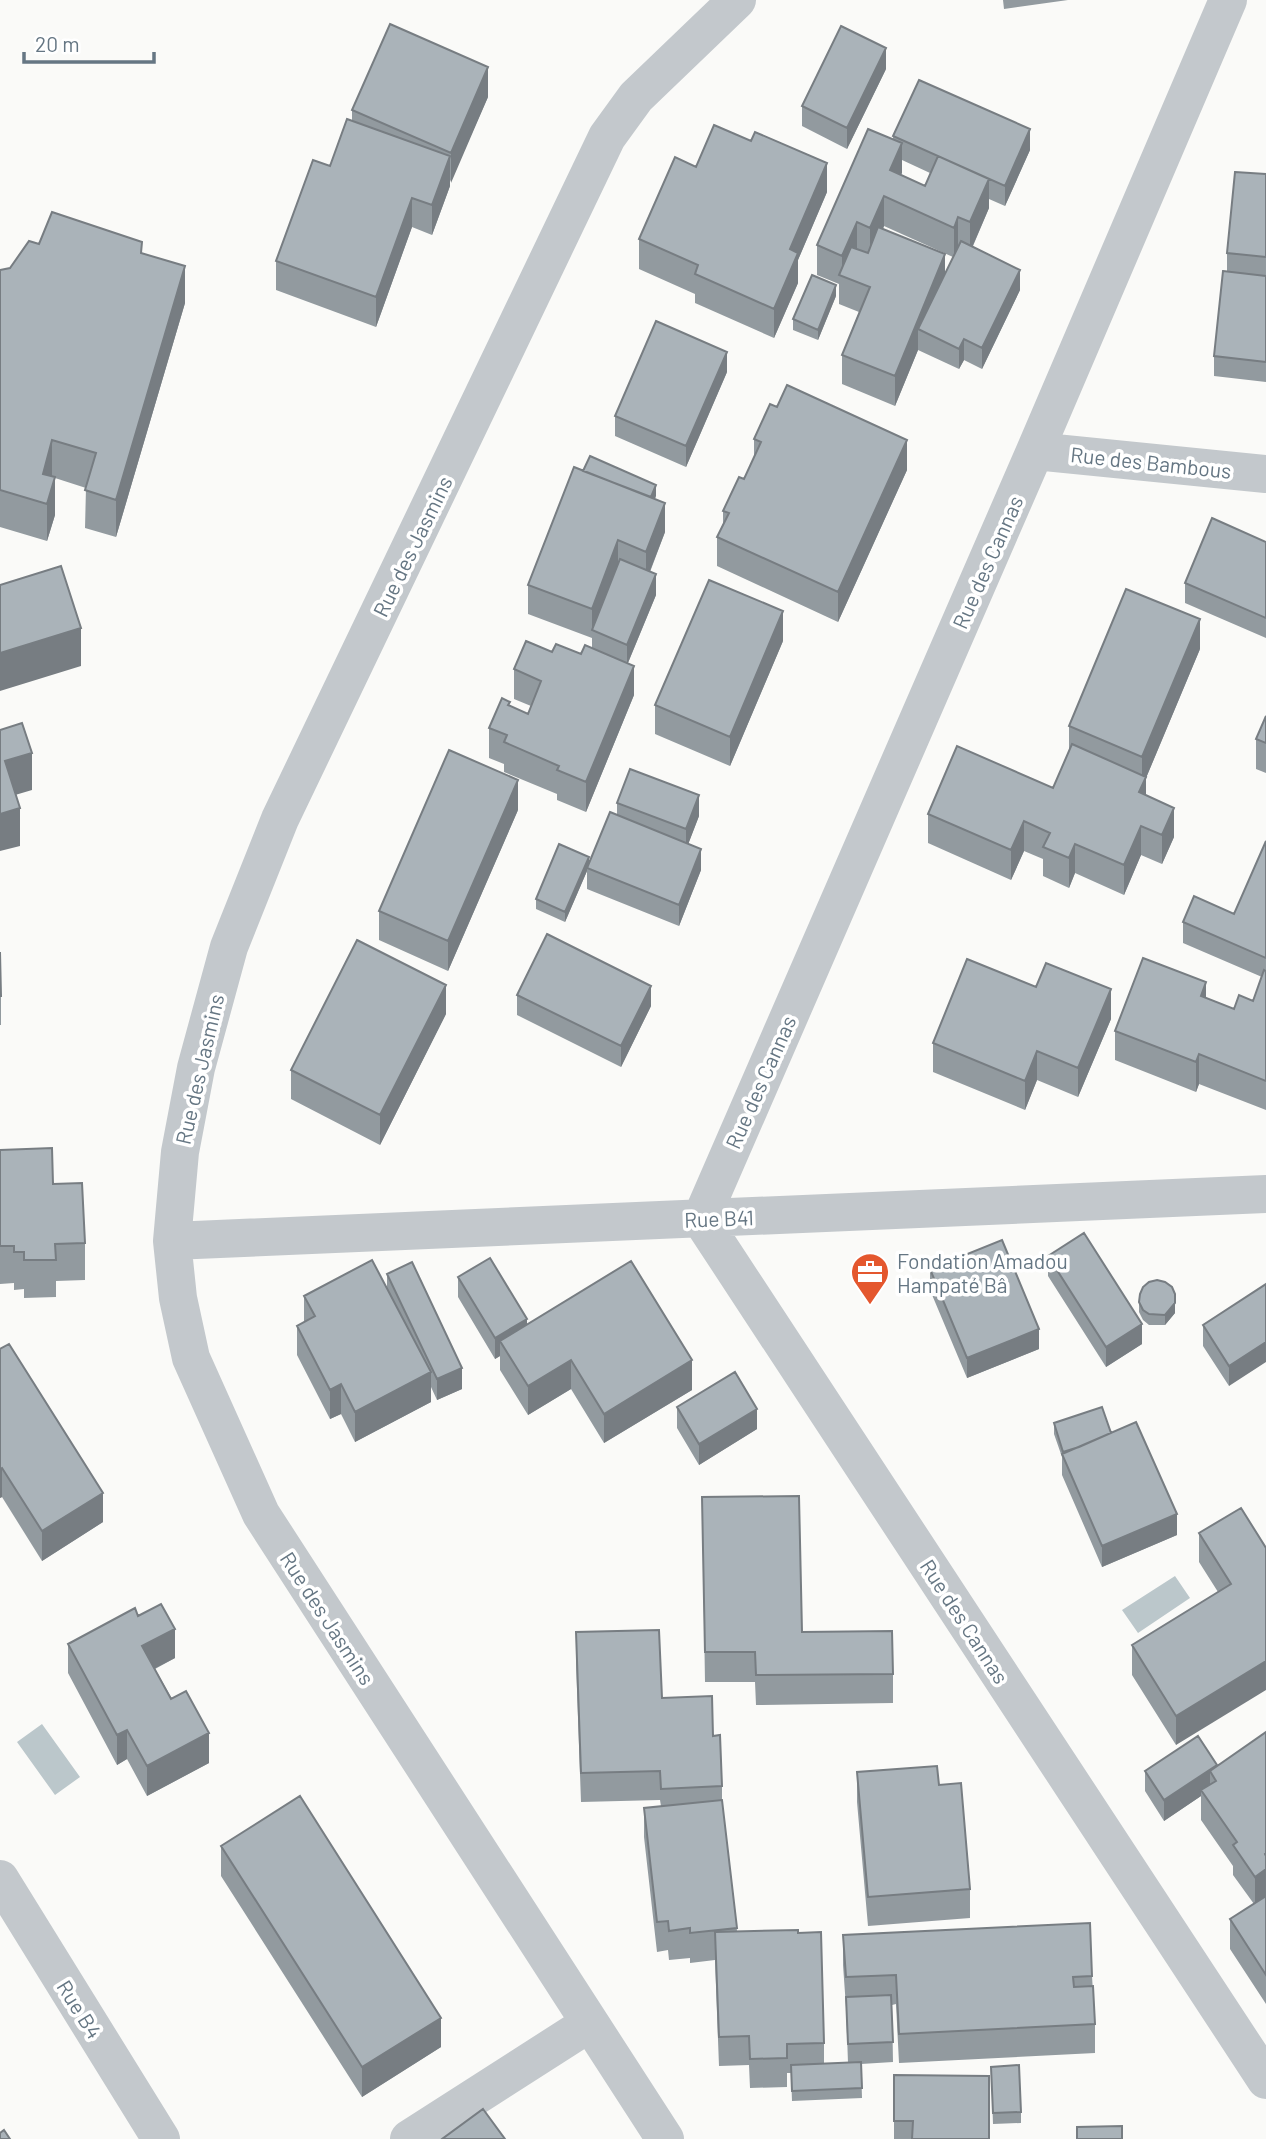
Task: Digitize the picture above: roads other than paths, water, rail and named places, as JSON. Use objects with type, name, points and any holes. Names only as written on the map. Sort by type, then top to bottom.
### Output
[{"type":"street","name":"Rue des Jasmins","points":[[665,2139],[261,1514],[191,1358],[178,1297],[172,1241],[180,1152],[196,1068],[229,947],[280,819],[607,137],[636,97],[737,0]]},
{"type":"street","name":"Rue des Cannas","points":[[1228,0],[701,1219],[1266,2080]]},
{"type":"street","name":"Rue des Bambous","points":[[1035,451],[1266,474]]},
{"type":"street","name":"Rue B41","points":[[172,1241],[1266,1195]]},
{"type":"street","name":"Rue B4","points":[[0,1879],[160,2139]]},
{"type":"street","points":[[409,2139],[590,2023]]},
{"type":"place","name":"Fondation Amadou Hampaté Bâ","points":[[870,1306]]}]
